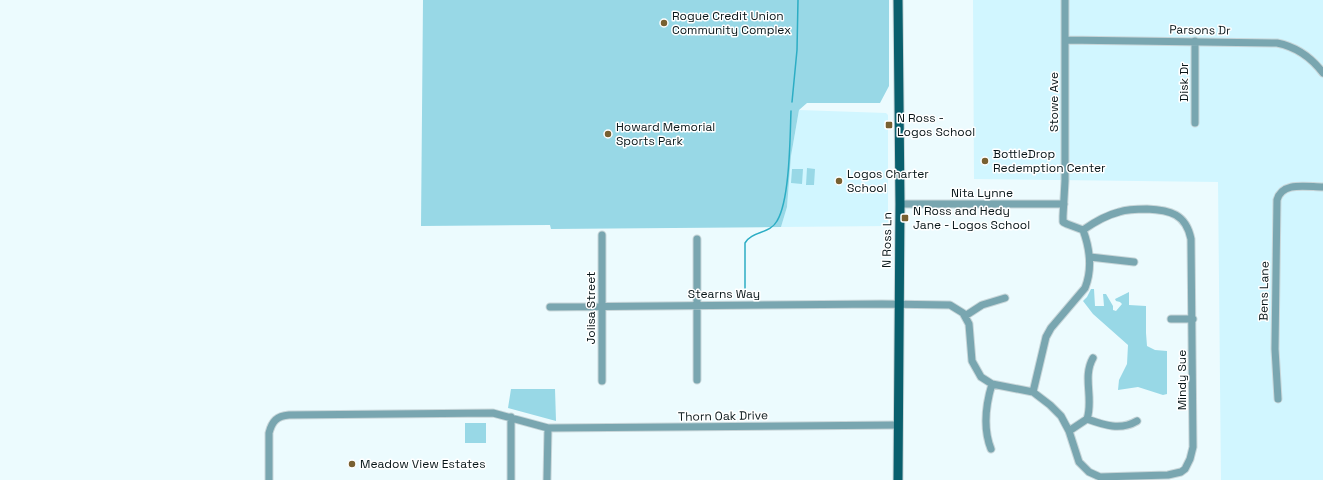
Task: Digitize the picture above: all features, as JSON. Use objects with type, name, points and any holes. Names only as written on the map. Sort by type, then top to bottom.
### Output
[{"type":"main road","name":"N Ross Ln","points":[[898,0],[900,204],[898,480]]},
{"type":"street","name":"Stowe Ave","points":[[1065,0],[1065,181],[1063,222],[1083,230]]},
{"type":"street","name":"Parsons Dr","points":[[1065,40],[1269,42],[1296,48],[1310,58],[1323,73]]},
{"type":"street","name":"Disk Dr","points":[[1195,41],[1195,123]]},
{"type":"street","name":"Bens Lane","points":[[1278,399],[1275,349],[1278,194],[1287,187],[1323,187]]},
{"type":"street","name":"Nita Lynne","points":[[900,204],[1064,204]]},
{"type":"street","name":"Mindy Sue","points":[[1033,392],[1061,416],[1069,431],[1079,462],[1089,472],[1100,477],[1160,476],[1181,472],[1190,460],[1193,442],[1193,319],[1190,231],[1182,219],[1176,215],[1162,210],[1143,209],[1118,212],[1083,230]]},
{"type":"street","points":[[1005,298],[982,305],[965,316],[971,332],[970,344],[973,366],[981,377],[992,384],[1033,392],[1046,336],[1085,288],[1089,275],[1090,257],[1088,244],[1083,230]]},
{"type":"street","name":"Jolisa Street","points":[[602,235],[602,381]]},
{"type":"street","points":[[697,239],[697,380]]},
{"type":"street","points":[[1090,257],[1134,262]]},
{"type":"street","name":"Stearns Way","points":[[550,307],[696,305],[950,305],[958,309],[965,316]]},
{"type":"street","points":[[1171,319],[1193,319]]},
{"type":"street","points":[[1069,431],[1087,419],[1089,411],[1088,370],[1094,358]]},
{"type":"street","points":[[991,449],[986,415],[987,403],[992,384]]},
{"type":"street","name":"Thorn Oak Drive","points":[[269,480],[269,432],[275,419],[283,415],[493,413],[548,428],[898,425]]},
{"type":"street","points":[[511,417],[511,480]]},
{"type":"street","points":[[1087,419],[1101,424],[1117,426],[1127,425],[1137,421]]},
{"type":"street","points":[[547,480],[548,428]]},
{"type":"shaded area","name":"Howard Memorial Sports Park","points":[[423,0],[889,0],[889,86],[880,103],[807,103],[799,110],[791,156],[787,207],[781,227],[551,229],[550,225],[421,226]]},
{"type":"shaded area","points":[[973,0],[1323,0],[1323,480],[1221,480],[1218,182],[974,179]]},
{"type":"shaded area","name":"Logos Charter School","points":[[799,110],[886,113],[888,115],[888,226],[781,227],[787,207],[791,156]]},
{"type":"shaded area","points":[[807,168],[815,169],[814,185],[806,185]]},
{"type":"shaded area","points":[[792,169],[803,169],[802,184],[791,183]]},
{"type":"shaded area","points":[[1091,289],[1094,289],[1095,306],[1104,306],[1103,294],[1106,294],[1113,306],[1113,310],[1116,311],[1122,304],[1115,299],[1129,292],[1129,305],[1146,306],[1147,346],[1155,350],[1167,351],[1167,394],[1163,395],[1138,387],[1118,390],[1119,380],[1127,364],[1128,345],[1093,314],[1083,301]]},
{"type":"shaded area","points":[[511,389],[555,389],[556,421],[508,408]]},
{"type":"shaded area","points":[[465,423],[486,423],[486,443],[465,443]]},
{"type":"waterway","points":[[792,102],[797,50],[798,0]]},
{"type":"waterway","points":[[745,298],[745,243],[752,236],[766,231],[774,225],[777,221],[785,198],[790,151],[791,111]]},
{"type":"place","name":"Rogue Credit Union Community Complex","points":[[664,23]]},
{"type":"place","name":"N Ross - Logos School","points":[[889,125]]},
{"type":"place","name":"Howard Memorial Sports Park","points":[[608,134]]},
{"type":"place","name":"BottleDrop Redemption Center","points":[[985,161]]},
{"type":"place","name":"Logos Charter School","points":[[839,181]]},
{"type":"place","name":"N Ross and Hedy Jane - Logos School","points":[[905,218]]},
{"type":"place","name":"Meadow View Estates","points":[[352,464]]}]
